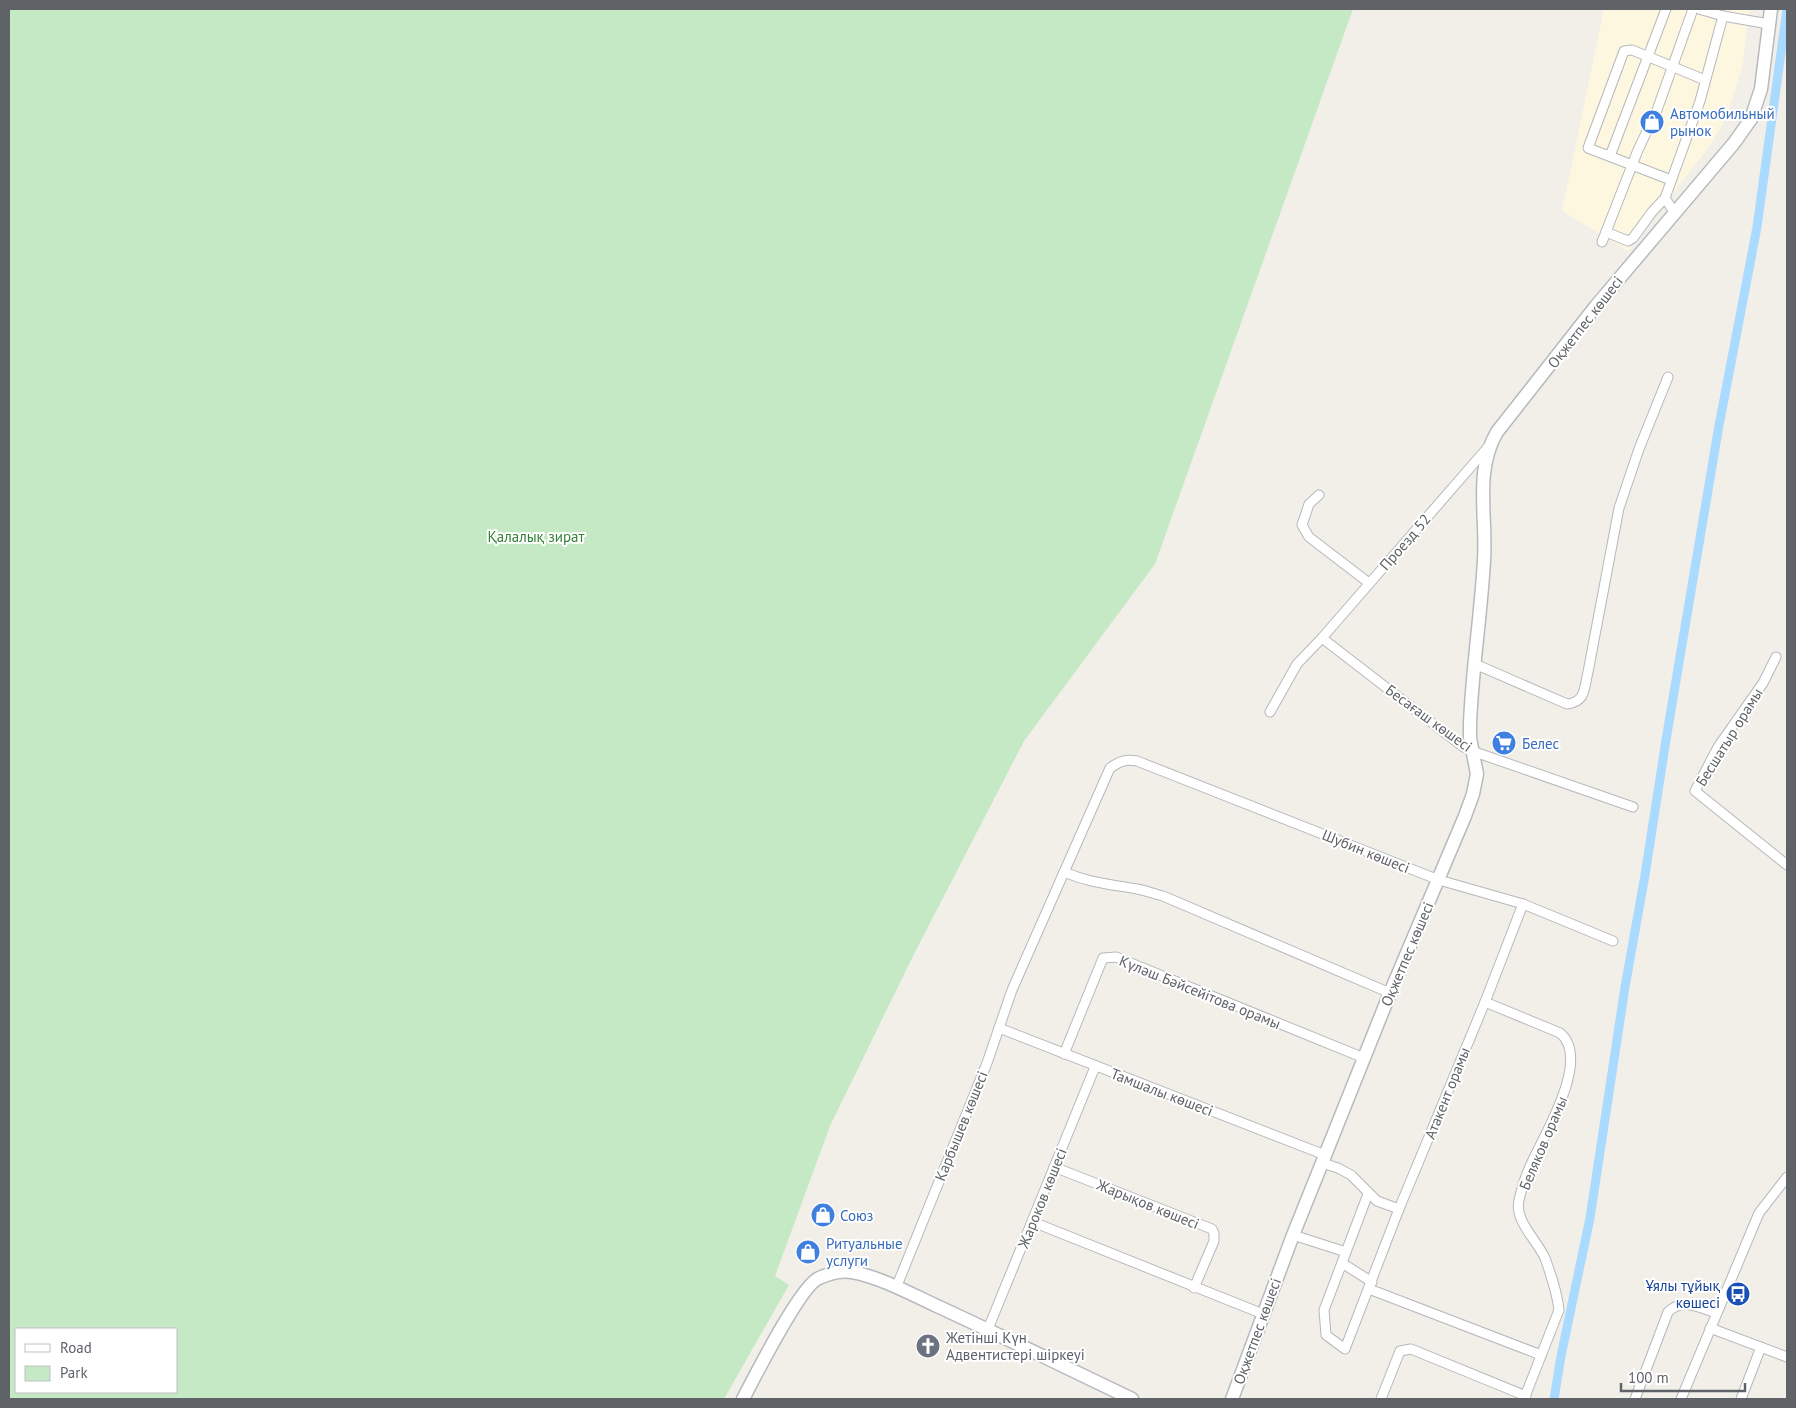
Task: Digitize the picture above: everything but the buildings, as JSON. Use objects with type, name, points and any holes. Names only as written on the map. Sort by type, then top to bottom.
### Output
[{"type":"street","points":[[1610,156],[1666,9]]},
{"type":"street","points":[[1602,242],[1632,166],[1657,110],[1693,9]]},
{"type":"street","points":[[1699,9],[1723,16],[1769,24]]},
{"type":"street","points":[[1744,9],[1745,20]]},
{"type":"street","name":"Оқжетпес көшесі","points":[[1232,1399],[1323,1159],[1390,993],[1439,880],[1465,816],[1474,788],[1477,774],[1472,751],[1470,724],[1485,558],[1483,476],[1489,446],[1496,432],[1596,306],[1734,143],[1752,119],[1761,89],[1771,9]]},
{"type":"street","points":[[1606,232],[1628,241],[1633,238],[1665,198],[1700,101],[1723,16]]},
{"type":"street","points":[[1671,180],[1588,148],[1624,51],[1632,50],[1705,80]]},
{"type":"street","points":[[1665,198],[1674,212]]},
{"type":"street","points":[[1475,664],[1567,704],[1577,703],[1582,698],[1619,508],[1639,448],[1668,377]]},
{"type":"street","name":"Проезд 52","points":[[1270,712],[1296,664],[1322,638],[1489,446]]},
{"type":"street","points":[[1319,494],[1310,504],[1302,525],[1309,538],[1369,583]]},
{"type":"street","name":"Бесағаш көшесі","points":[[1322,638],[1462,746],[1633,807]]},
{"type":"street","name":"Бесшатыр орамы","points":[[1776,657],[1764,683],[1718,748],[1695,791],[1787,865]]},
{"type":"street","name":"Шубин көшесі","points":[[1119,761],[1138,761],[1439,880],[1523,904],[1613,941]]},
{"type":"street","name":"Карбышев көшесі","points":[[896,1288],[987,1063],[1012,990],[1110,768],[1119,761]]},
{"type":"street","points":[[1064,872],[1100,884],[1138,889],[1163,896],[1390,993]]},
{"type":"street","name":"Атакент орамы","points":[[1342,1263],[1324,1310],[1324,1326],[1326,1335],[1346,1349],[1399,1209],[1485,1002],[1523,904]]},
{"type":"street","name":"Күләш Бәйсейітова орамы","points":[[1064,1054],[1103,958],[1110,957],[1125,961],[1364,1058]]},
{"type":"street","name":"Беляков орамы","points":[[1381,1399],[1400,1351],[1410,1349],[1525,1397],[1559,1310],[1557,1296],[1544,1257],[1519,1212],[1518,1201],[1531,1162],[1558,1109],[1565,1090],[1570,1054],[1568,1042],[1560,1032],[1485,1002]]},
{"type":"street","name":"Тамшалы көшесі","points":[[999,1028],[1323,1159],[1351,1175],[1377,1202],[1399,1209]]},
{"type":"street","name":"Жароков көшесі","points":[[988,1329],[1095,1067]]},
{"type":"street","name":"Жарықов көшесі","points":[[1054,1167],[1212,1229],[1214,1241],[1194,1288]]},
{"type":"street","points":[[1681,1399],[1759,1214],[1787,1177]]},
{"type":"street","points":[[1368,1194],[1342,1263],[1371,1286],[1541,1355]]},
{"type":"street","points":[[1033,1222],[1263,1314]]},
{"type":"street","points":[[1293,1235],[1346,1252]]},
{"type":"street","points":[[743,1399],[798,1300],[811,1284],[819,1278],[837,1271],[853,1272],[896,1288],[988,1329],[1132,1399]]},
{"type":"street","points":[[1635,1399],[1668,1312],[1678,1304],[1688,1304],[1716,1313]]},
{"type":"street","points":[[1710,1328],[1787,1357]]},
{"type":"street","points":[[1741,1399],[1761,1347]]},
{"type":"shaded area","name":"Автомобильный рынок","points":[[1604,9],[1749,9],[1743,64],[1728,114],[1711,144],[1628,251],[1562,211]]},
{"type":"green space","name":"Қалалық зират","points":[[9,9],[1353,9],[1155,564],[1024,741],[912,958],[830,1126],[775,1276],[789,1285],[724,1399],[9,1399]]},
{"type":"waterway","points":[[1554,1399],[1561,1356],[1590,1218],[1625,987],[1718,431],[1757,227],[1787,9]]},
{"type":"place","name":"Автомобильный рынок","points":[[1652,122]]},
{"type":"place","name":"Белес","points":[[1504,743]]},
{"type":"place","name":"Союз","points":[[823,1215]]},
{"type":"place","name":"Ритуальные услуги","points":[[808,1252]]},
{"type":"place","name":"Ұялы тұйық көшесі","points":[[1738,1294]]},
{"type":"place","name":"Жетінші Күн Адвентистері шіркеуі","points":[[928,1346]]}]
